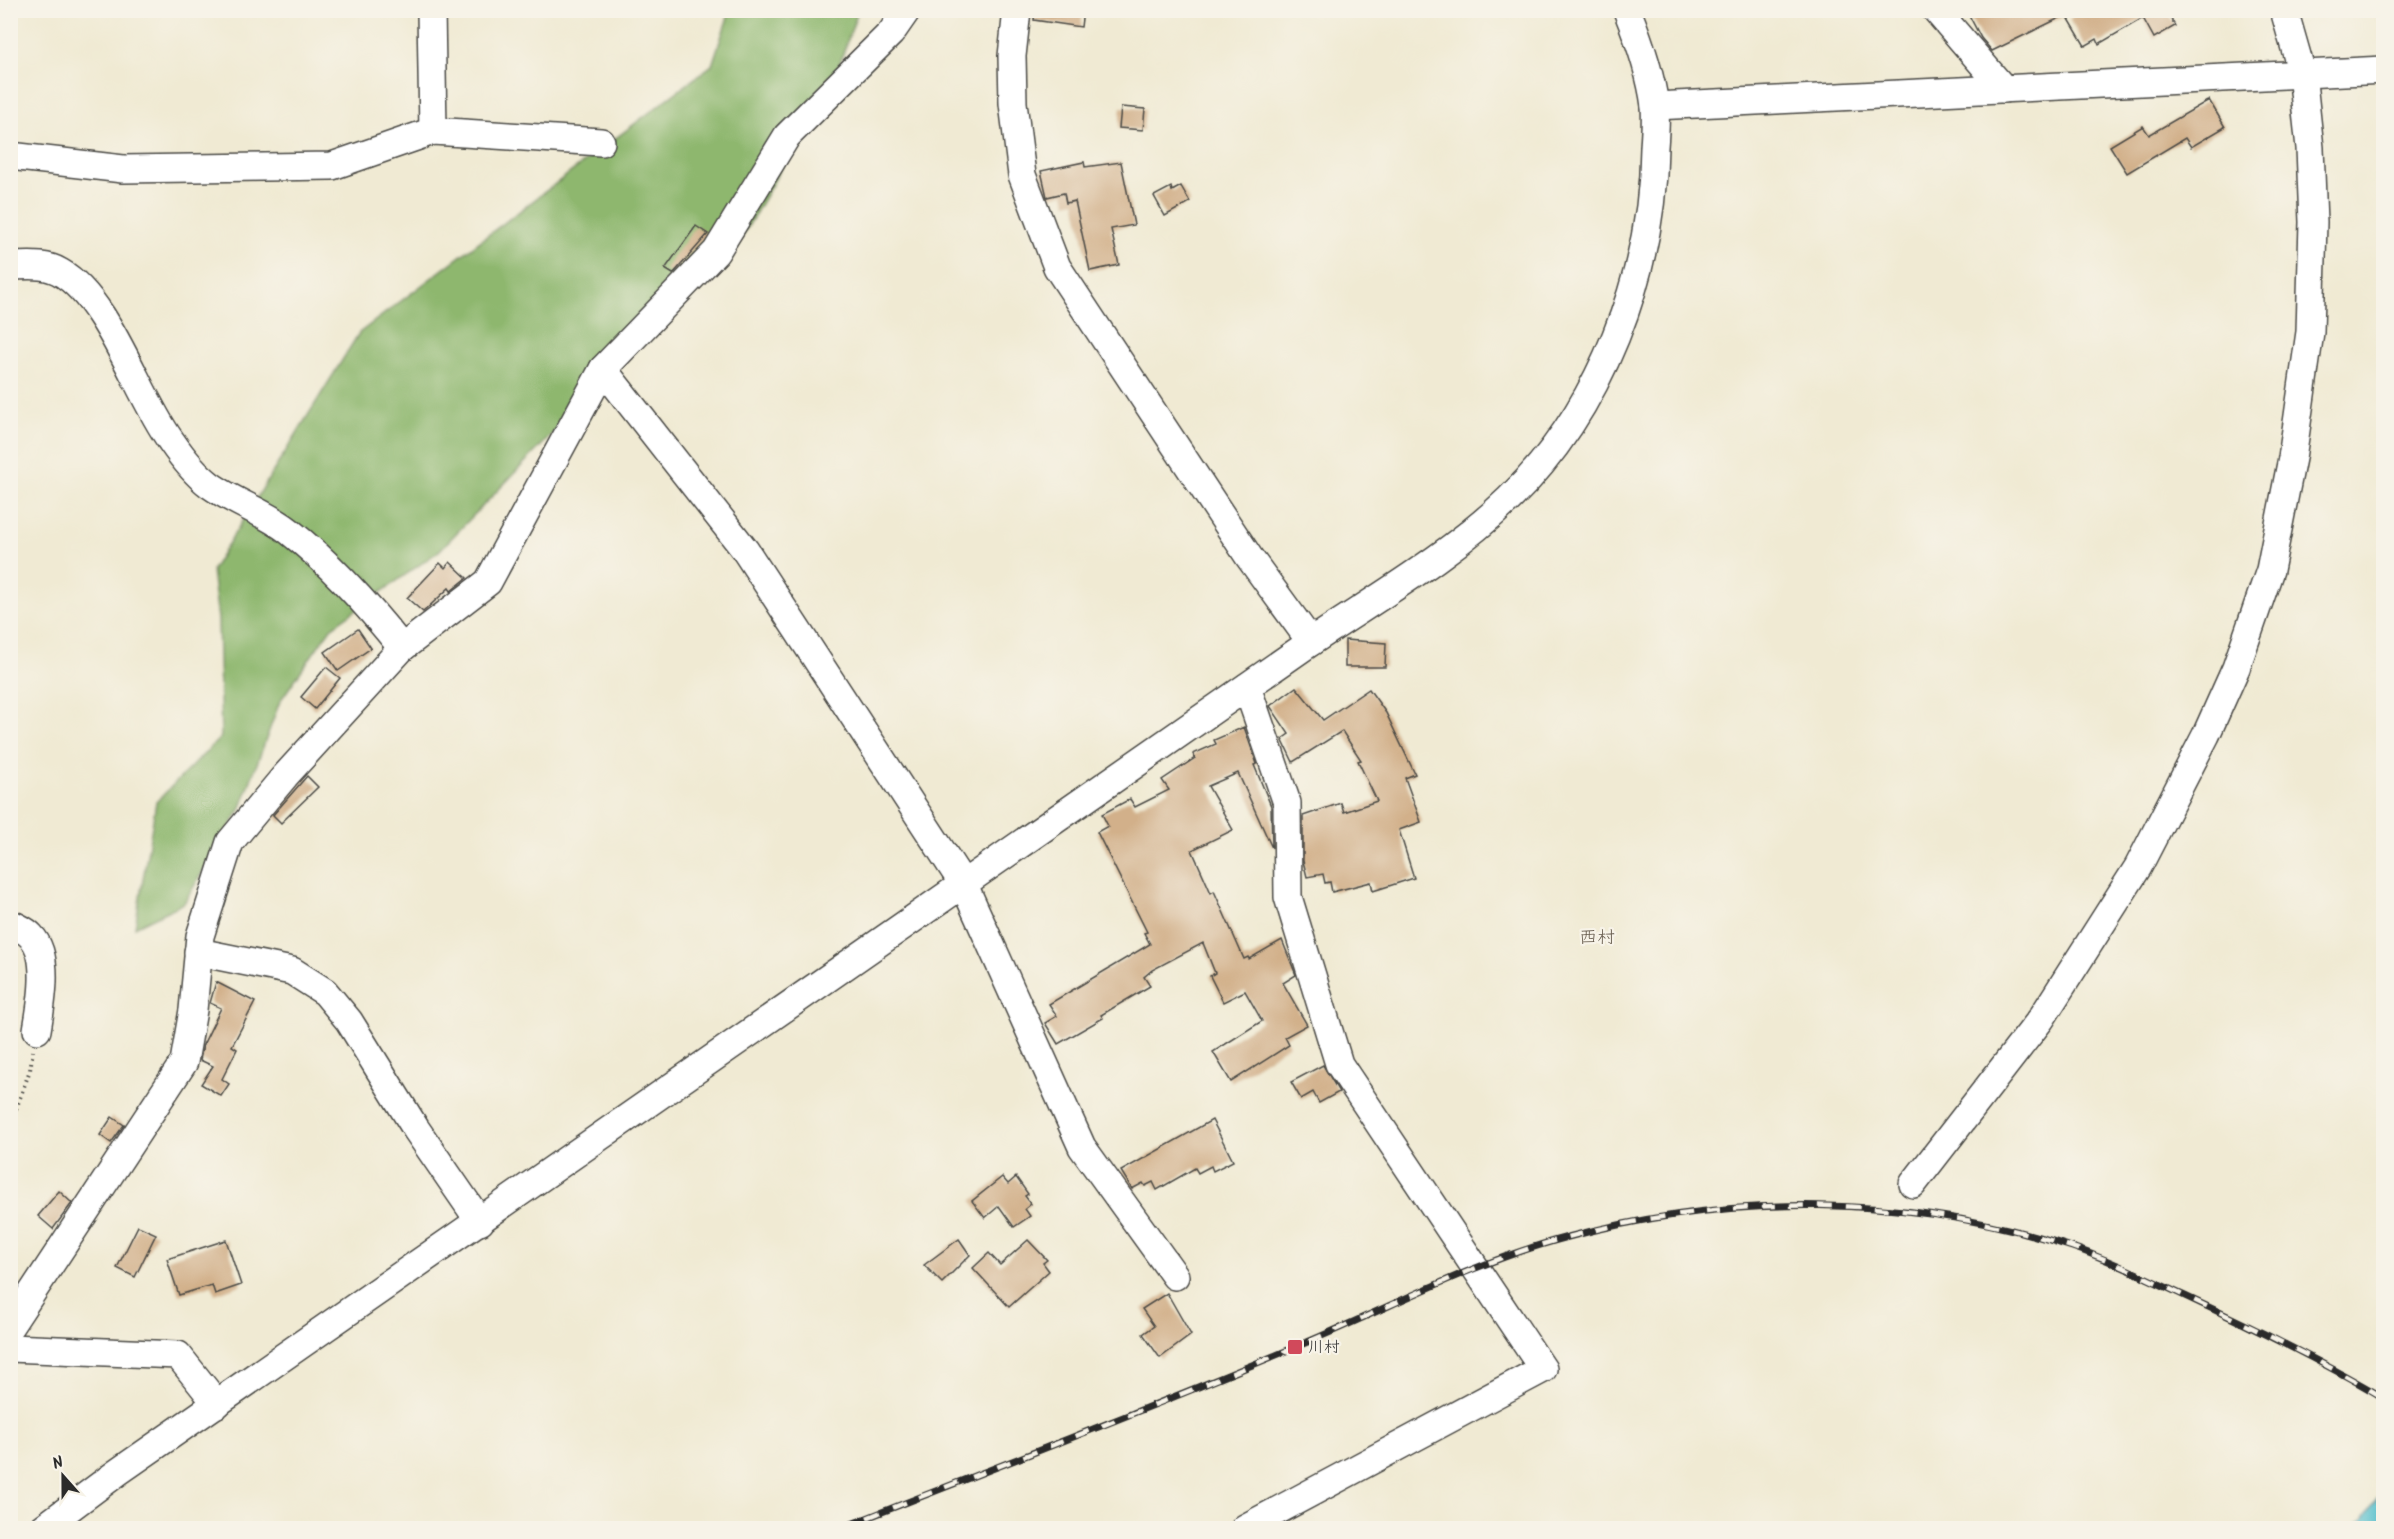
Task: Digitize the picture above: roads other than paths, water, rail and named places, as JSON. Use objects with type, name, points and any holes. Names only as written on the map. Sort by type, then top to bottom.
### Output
[{"type":"street","points":[[431,10],[433,131]]},
{"type":"street","points":[[10,1326],[184,1062],[193,1010],[200,936],[230,842],[285,776],[402,648],[488,582],[603,369],[716,252],[787,136],[891,33],[907,10]]},
{"type":"street","points":[[1017,10],[1012,56],[1013,103],[1022,175],[1057,267],[1243,548],[1311,642]]},
{"type":"street","points":[[43,1528],[217,1404],[1455,544],[1510,498],[1553,448],[1594,383],[1621,323],[1644,249],[1654,182],[1655,106],[1637,35],[1627,10]]},
{"type":"street","points":[[1936,10],[2004,88]]},
{"type":"street","points":[[1913,1184],[2041,1019],[2132,876],[2206,735],[2236,668],[2270,570],[2292,458],[2310,332],[2313,211],[2310,148],[2302,73],[2284,10]]},
{"type":"street","points":[[1655,106],[2384,70]]},
{"type":"street","points":[[10,156],[123,169],[332,166],[433,131],[601,142]]},
{"type":"street","points":[[10,266],[41,266],[58,271],[81,288],[99,313],[169,439],[189,465],[210,485],[287,529],[304,543],[346,580],[402,648]]},
{"type":"street","points":[[603,369],[745,550],[964,885],[1083,1147],[1175,1276]]},
{"type":"street","points":[[1245,1528],[1543,1370],[1339,1064],[1288,897],[1287,803],[1247,687]]},
{"type":"street","points":[[10,923],[32,936],[41,961],[44,988],[37,1030]]},
{"type":"street","points":[[198,952],[291,971],[325,992],[349,1021],[417,1129],[480,1222]]},
{"type":"street","points":[[10,1348],[178,1355],[217,1404]]},
{"type":"water","points":[[2383,1489],[2383,1528],[2351,1528],[2363,1519]]},
{"type":"railway","points":[[841,1528],[1237,1371],[1327,1334],[1463,1273],[1532,1247],[1630,1223],[1693,1213],[1756,1207],[1820,1206],[1884,1209],[1948,1217],[2011,1230],[2072,1247],[2129,1270],[2235,1320],[2311,1357],[2384,1398]]},
{"type":"place","name":"川村","points":[[1295,1347]]},
{"type":"district","name":"西村","points":[[1597,938]]}]
